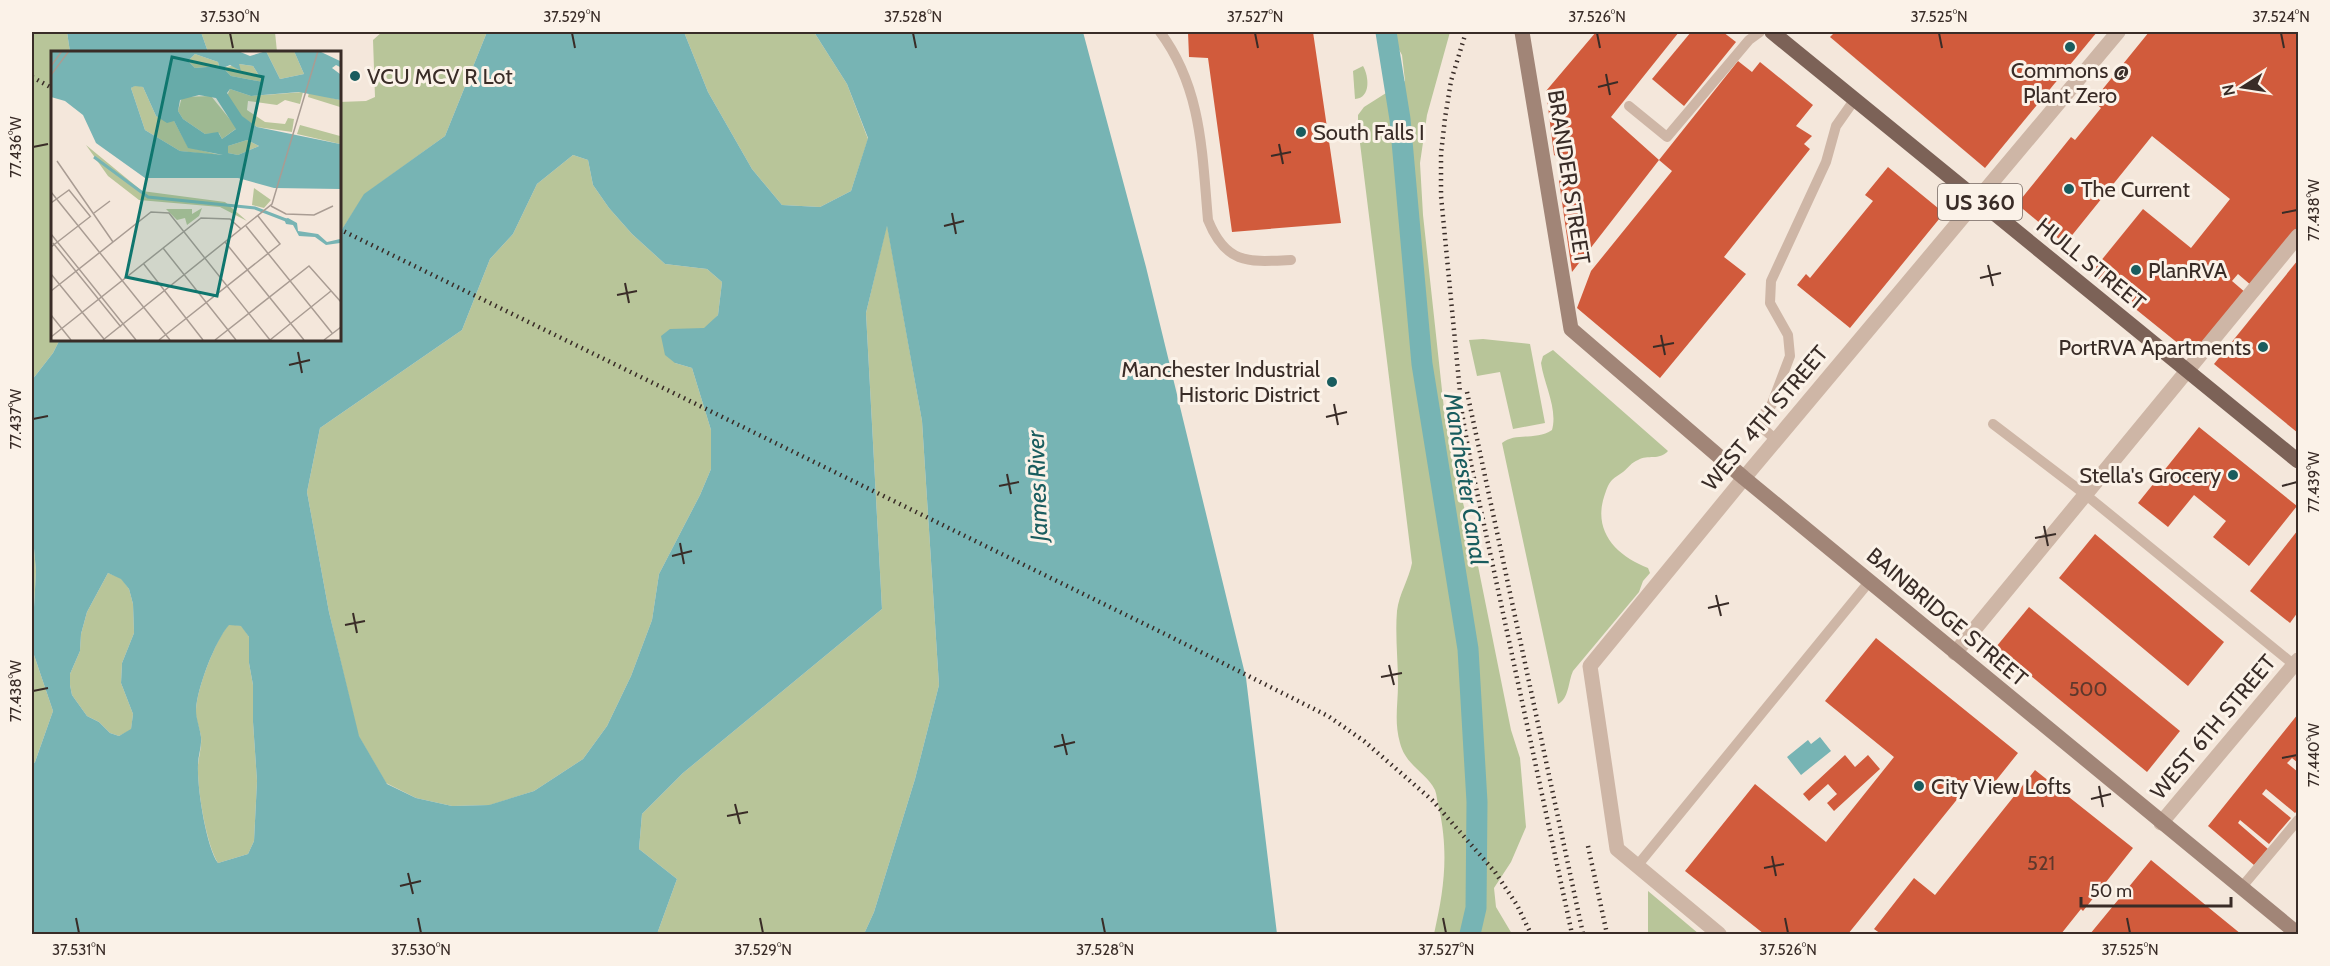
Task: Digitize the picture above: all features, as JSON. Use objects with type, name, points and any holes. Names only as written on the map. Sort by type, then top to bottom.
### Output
[{"type":"main road","name":"HULL STREET","points":[[1772,32],[2298,461]]},
{"type":"street","name":"BRANDER STREET","points":[[1522,32],[1571,329]]},
{"type":"street","name":"WEST 4TH STREET","points":[[1636,866],[1617,849],[1590,666],[1744,478],[2118,32]]},
{"type":"street","points":[[1955,653],[2298,236]]},
{"type":"street","name":"BAINBRIDGE STREET","points":[[1571,329],[1744,478],[2298,934]]},
{"type":"street","name":"WEST 6TH STREET","points":[[2161,823],[2297,664]]},
{"type":"street","points":[[1636,866],[1719,934]]},
{"type":"lane","points":[[1160,32],[1181,64],[1192,92],[1198,121],[1209,220],[1215,236],[1225,249],[1236,257],[1257,262],[1291,260]]},
{"type":"lane","points":[[1629,106],[1667,137],[1749,40],[1760,32]]},
{"type":"lane","points":[[1776,440],[1756,422],[1771,406],[1790,356],[1788,335],[1770,303],[1771,281],[1826,162],[1836,126],[1855,99]]},
{"type":"lane","points":[[1994,424],[2297,664]]},
{"type":"lane","points":[[1636,866],[1869,582]]},
{"type":"lane","points":[[2241,888],[2298,820]]},
{"type":"green space","points":[[32,32],[67,32],[70,51],[51,51],[51,340],[60,340],[53,353],[32,380]]},
{"type":"green space","points":[[201,32],[275,32],[277,51],[208,51]]},
{"type":"green space","points":[[382,32],[487,32],[445,136],[365,194],[340,232],[340,102],[366,101],[375,97],[373,40]]},
{"type":"green space","points":[[684,32],[814,32],[847,84],[868,139],[851,191],[820,207],[782,205],[752,169],[708,92]]},
{"type":"green space","points":[[1392,32],[1450,32],[1427,115],[1420,163],[1423,215],[1445,418],[1511,730],[1520,758],[1526,827],[1511,862],[1494,888],[1496,907],[1512,934],[1434,934],[1444,872],[1442,825],[1435,790],[1427,778],[1407,758],[1400,743],[1397,728],[1397,611],[1412,563],[1358,127],[1358,115],[1364,107],[1405,81],[1402,55],[1393,39]]},
{"type":"green space","points":[[1363,66],[1367,75],[1366,91],[1360,98],[1355,99],[1353,71]]},
{"type":"green space","points":[[573,155],[588,160],[593,185],[609,208],[632,234],[665,264],[707,269],[722,282],[718,315],[675,363],[692,368],[711,430],[711,469],[659,574],[652,620],[631,676],[607,726],[583,759],[534,791],[490,805],[452,806],[416,798],[386,783],[358,735],[329,612],[307,492],[320,428],[462,330],[490,259],[513,234],[537,184]]},
{"type":"green space","points":[[887,224],[922,421],[939,685],[915,779],[874,912],[864,934],[657,934],[677,879],[639,849],[642,814],[683,773],[882,609],[866,313]]},
{"type":"green space","points":[[1483,339],[1530,344],[1545,423],[1513,429],[1500,372],[1477,376],[1469,340]]},
{"type":"green space","points":[[1553,350],[1668,451],[1661,456],[1646,457],[1636,461],[1612,480],[1607,488],[1601,510],[1605,532],[1618,549],[1627,557],[1648,568],[1650,573],[1643,581],[1639,592],[1573,671],[1566,694],[1562,702],[1558,704],[1502,443],[1513,438],[1539,435],[1552,430],[1552,405],[1541,363],[1543,356]]},
{"type":"green space","points":[[32,526],[36,571],[34,655],[53,711],[32,765]]},
{"type":"green space","points":[[108,573],[121,578],[129,589],[133,604],[134,633],[122,663],[121,683],[133,714],[131,730],[119,736],[110,733],[99,722],[87,716],[72,695],[70,685],[70,674],[80,651],[81,634],[87,612]]},
{"type":"green space","points":[[229,624],[242,626],[249,637],[257,781],[254,841],[248,854],[218,863],[206,830],[201,801],[198,765],[201,740],[196,710],[208,665]]},
{"type":"green space","points":[[1648,891],[1699,934],[1648,934]]},
{"type":"water","points":[[67,32],[201,32],[208,51],[70,51]]},
{"type":"water","name":"James River","points":[[487,32],[684,32],[708,92],[752,169],[782,205],[820,207],[851,191],[868,138],[847,84],[814,32],[1083,32],[1146,267],[1246,678],[1277,934],[864,934],[874,912],[915,779],[939,685],[922,421],[887,226],[866,313],[882,609],[683,773],[642,814],[639,849],[677,879],[657,934],[32,934],[32,765],[53,711],[34,655],[36,571],[32,526],[32,380],[53,353],[60,340],[340,340],[340,232],[364,194],[445,136]],"holes":[[[573,155],[588,160],[593,185],[609,208],[632,234],[665,264],[707,269],[722,282],[718,315],[704,328],[670,329],[661,336],[665,355],[675,363],[692,368],[711,430],[711,469],[659,574],[652,620],[631,676],[607,726],[583,759],[534,791],[489,805],[452,806],[416,798],[387,784],[359,736],[329,612],[307,492],[320,428],[462,330],[490,259],[513,234],[537,184]],[[108,573],[121,579],[129,589],[133,604],[134,633],[122,663],[121,683],[133,714],[131,729],[119,736],[110,733],[99,722],[87,716],[72,695],[70,685],[70,674],[80,651],[81,634],[87,612]],[[229,625],[241,626],[249,637],[257,781],[254,841],[248,854],[218,863],[206,830],[201,801],[198,775],[201,737],[196,710],[203,678],[213,653]]]},
{"type":"water","points":[[1820,737],[1831,751],[1801,775],[1787,757],[1808,740],[1811,744]]},
{"type":"building","points":[[1188,32],[1313,32],[1341,223],[1232,232],[1208,58],[1189,57]]},
{"type":"building","points":[[1596,32],[1679,32],[1611,117],[1659,160],[1572,272],[1559,181],[1571,166],[1554,155],[1546,91]]},
{"type":"building","points":[[1691,32],[1723,32],[1736,42],[1684,106],[1652,79]]},
{"type":"building","points":[[1835,32],[2097,32],[1985,168],[1830,37]]},
{"type":"building","name":"The Current","points":[[2149,32],[2298,32],[2298,228],[2252,286],[2238,274],[2232,281],[2246,293],[2195,357],[2091,273],[2143,209],[2191,248],[2230,199],[2152,136],[2065,244],[2017,204],[2071,137],[2075,140],[2101,108],[2093,101]]},
{"type":"building","points":[[1738,61],[1752,72],[1760,62],[1813,105],[1796,126],[1812,136],[1804,144],[1810,149],[1724,257],[1746,274],[1660,378],[1577,308],[1591,271],[1672,171],[1659,160]]},
{"type":"building","points":[[1888,167],[1944,213],[1850,328],[1797,285],[1806,274],[1810,278],[1873,201],[1865,195]]},
{"type":"building","name":"PortRVA Apartments","points":[[2298,260],[2298,433],[2214,364]]},
{"type":"building","points":[[2199,427],[2297,506],[2249,566],[2213,537],[2226,521],[2194,495],[2168,527],[2138,503]]},
{"type":"building","points":[[2298,530],[2298,612],[2290,623],[2250,591]]},
{"type":"building","points":[[2095,534],[2224,642],[2188,686],[2059,578]]},
{"type":"building","points":[[2029,607],[2180,731],[2147,772],[1996,647]]},
{"type":"building","name":"City View Lofts","points":[[1876,638],[2018,753],[1990,788],[1976,776],[1848,934],[1764,934],[1685,871],[1755,784],[1826,842],[1894,757],[1825,701]]},
{"type":"building","points":[[2298,714],[2298,763],[2292,758],[2287,763],[2298,772],[2298,810],[2295,813],[2266,789],[2262,794],[2291,818],[2269,844],[2240,820],[2238,823],[2268,849],[2254,865],[2208,826]]},
{"type":"building","points":[[1845,755],[1855,767],[1868,755],[1880,769],[1834,811],[1827,803],[1837,794],[1828,784],[1809,801],[1803,794]]},
{"type":"building","name":"City View Lofts","points":[[2035,770],[2133,848],[2083,911],[2081,909],[2061,934],[1881,934],[1874,929],[1914,878],[1935,895]]},
{"type":"building","points":[[2151,860],[2214,912],[2241,934],[2090,934]]},
{"type":"waterway","name":"Manchester Canal","points":[[1386,32],[1400,119],[1422,364],[1468,649],[1477,802],[1476,908],[1470,934]]},
{"type":"railway","points":[[1466,32],[1451,81],[1441,154],[1441,196],[1462,413],[1572,934]]},
{"type":"railway","points":[[32,77],[51,87]]},
{"type":"railway","points":[[340,229],[1328,716],[1364,741],[1432,800],[1495,872],[1517,905],[1531,934]]},
{"type":"railway","points":[[1467,392],[1583,934]]},
{"type":"railway","points":[[1588,846],[1607,934]]},
{"type":"place","name":"Commons @ Plant Zero","points":[[2070,47]]},
{"type":"place","name":"VCU MCV R Lot","points":[[355,76]]},
{"type":"place","name":"South Falls I","points":[[1301,132]]},
{"type":"place","name":"The Current","points":[[2069,189]]},
{"type":"place","name":"PlanRVA","points":[[2136,270]]},
{"type":"place","name":"PortRVA Apartments","points":[[2263,347]]},
{"type":"place","name":"Manchester Industrial Historic District","points":[[1332,382]]},
{"type":"place","name":"Stella's Grocery","points":[[2233,475]]},
{"type":"place","name":"City View Lofts","points":[[1919,786]]}]
